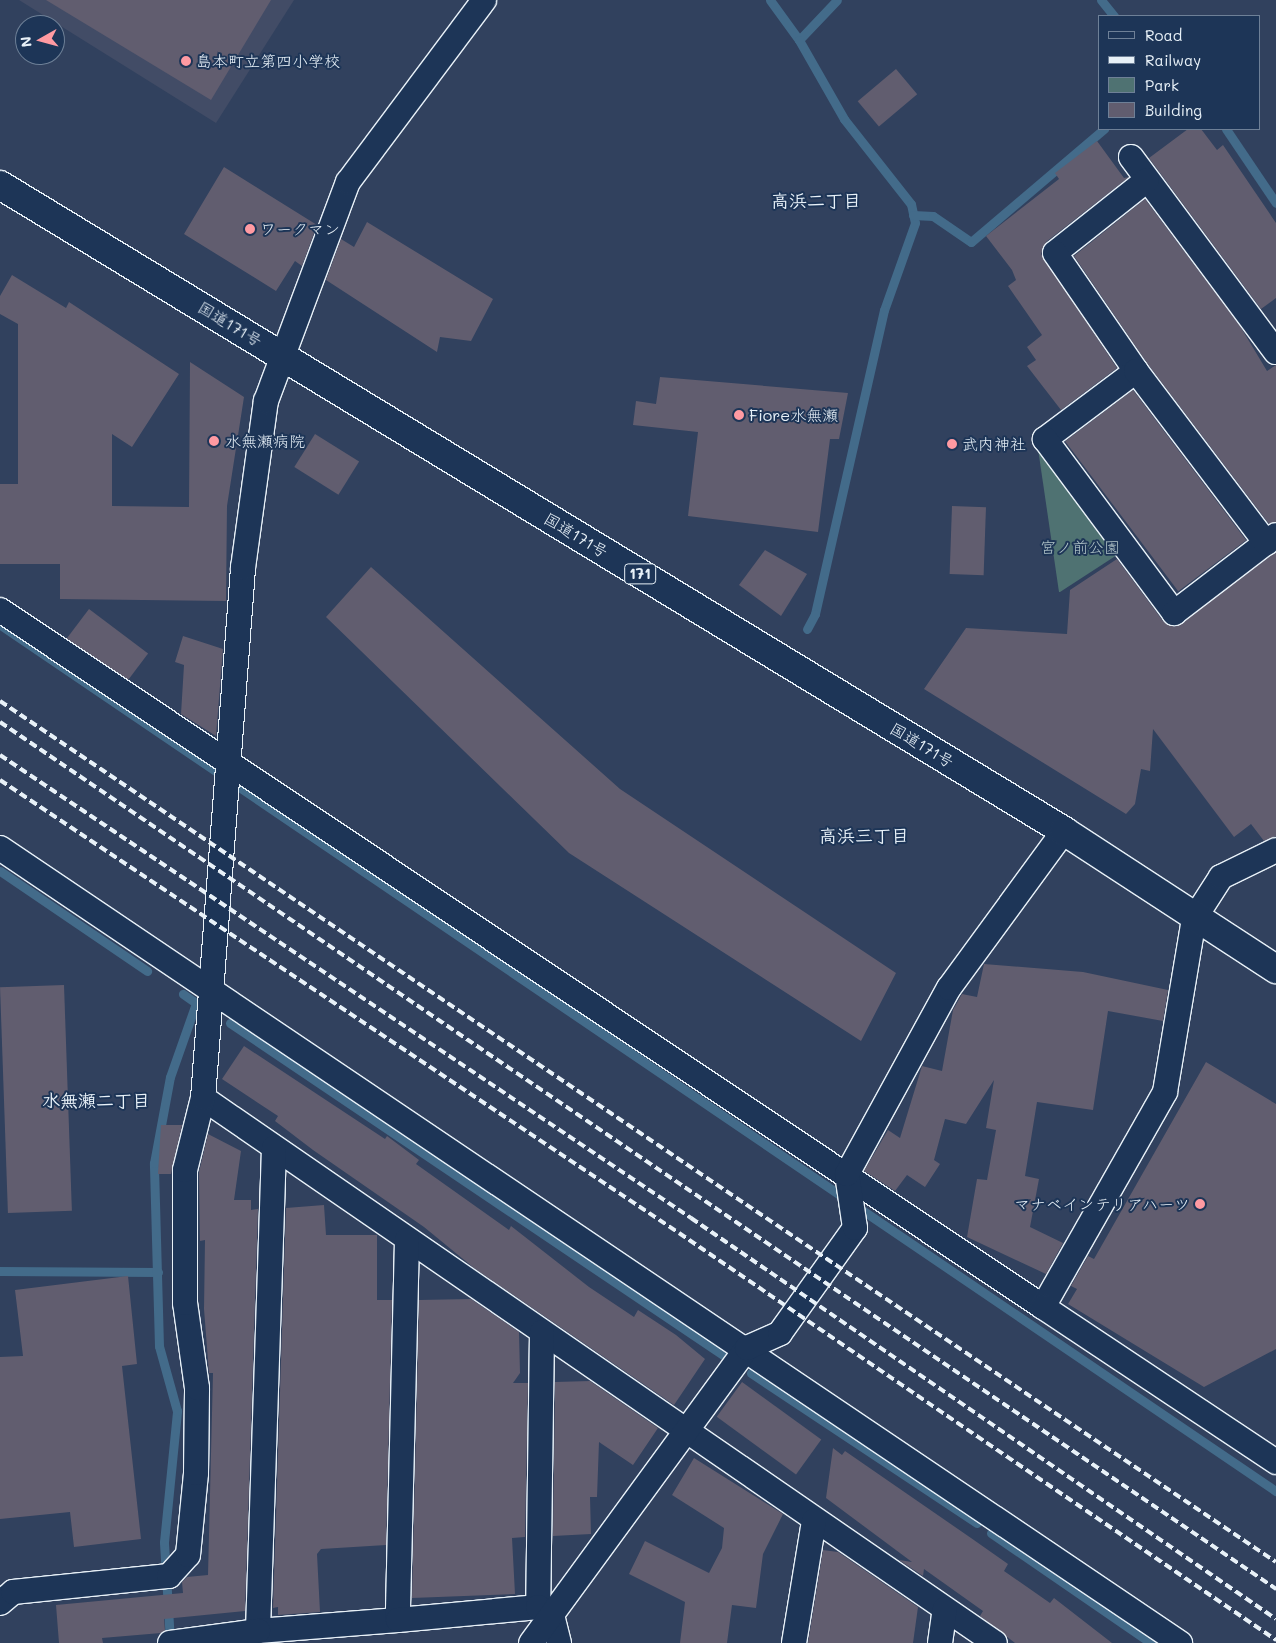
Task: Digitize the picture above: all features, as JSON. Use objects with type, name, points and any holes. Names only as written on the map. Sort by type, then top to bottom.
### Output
[{"type":"highway","name":"国道171号","points":[[0,185],[1064,830],[1194,919],[1276,969]]},
{"type":"street","points":[[0,1603],[13,1592],[161,1577],[188,1555],[196,1473],[197,1388],[185,1303],[185,1170],[203,1098],[213,990],[244,568],[266,401],[281,355],[348,182],[484,0]]},
{"type":"street","points":[[1131,157],[1276,352]]},
{"type":"street","points":[[1136,371],[1045,438],[1174,613],[1271,539],[1136,371],[1055,253],[1148,180]]},
{"type":"street","points":[[0,610],[848,1181],[1043,1307],[1276,1462]]},
{"type":"street","points":[[531,1643],[545,1611],[687,1432],[747,1348],[780,1333],[855,1228],[848,1181],[949,988],[1064,830]]},
{"type":"street","points":[[0,848],[747,1348],[1180,1643]]},
{"type":"street","points":[[1043,1307],[1165,1092],[1194,919],[1221,877],[1276,850]]},
{"type":"street","points":[[203,1098],[814,1521],[995,1643]]},
{"type":"street","points":[[258,1631],[274,1148]]},
{"type":"street","points":[[398,1620],[407,1240]]},
{"type":"street","points":[[542,1332],[545,1611],[558,1643]]},
{"type":"street","points":[[794,1643],[814,1521]]},
{"type":"street","points":[[940,1643],[945,1609]]},
{"type":"street","points":[[176,1641],[258,1631],[545,1611]]},
{"type":"shaded area","name":"島本町立第四小学校","points":[[19,0],[294,0],[216,123],[65,29],[65,15],[43,15]]},
{"type":"green space","name":"宮ノ前公園","points":[[1037,442],[1117,555],[1060,592],[1059,592]]},
{"type":"building","name":"島本町立第四小学校","points":[[46,0],[271,0],[211,100]]},
{"type":"building","points":[[896,69],[917,94],[879,126],[858,101]]},
{"type":"building","points":[[1187,130],[1202,130],[1217,150],[1223,145],[1276,223],[1276,298],[1261,309],[1149,158]]},
{"type":"building","points":[[1097,141],[1124,178],[1129,177],[1046,242],[1041,254],[1117,368],[1061,410],[1027,366],[1036,360],[1027,347],[1042,335],[1008,286],[1016,280],[1012,270],[986,236],[1059,179],[1055,173]]},
{"type":"building","name":"ワークマン","points":[[224,167],[317,225],[302,266],[295,261],[276,291],[184,234]]},
{"type":"building","points":[[1145,199],[1240,326],[1267,371],[1276,365],[1276,522],[1269,524],[1147,363],[1074,256]]},
{"type":"building","points":[[367,222],[493,299],[471,341],[440,337],[437,352],[326,280],[341,239],[354,247]]},
{"type":"building","points":[[12,275],[66,308],[69,302],[179,374],[132,447],[112,434],[112,506],[189,507],[190,362],[244,397],[227,506],[226,601],[60,599],[60,564],[0,564],[0,484],[18,484],[18,324],[0,314],[0,296]]},
{"type":"building","points":[[660,377],[848,393],[839,439],[830,439],[818,532],[688,516],[698,432],[633,425],[636,401],[656,404]]},
{"type":"building","points":[[1133,390],[1246,540],[1178,591],[1065,441]]},
{"type":"building","points":[[315,434],[359,462],[338,495],[294,467]]},
{"type":"building","points":[[952,506],[986,507],[984,575],[950,574]]},
{"type":"building","points":[[765,550],[807,574],[781,616],[739,585]]},
{"type":"building","points":[[1276,552],[1276,836],[1264,841],[1251,824],[1234,837],[1153,729],[1150,771],[1141,769],[1135,804],[1126,814],[924,689],[966,628],[1067,634],[1070,590],[1117,559],[1163,621],[1175,627]]},
{"type":"building","points":[[371,567],[620,789],[896,973],[861,1041],[569,853],[326,617]]},
{"type":"building","points":[[89,609],[148,654],[126,683],[67,639]]},
{"type":"building","points":[[183,636],[223,649],[216,736],[181,714],[184,665],[175,662]]},
{"type":"building","points":[[984,964],[1083,972],[1168,990],[1163,1021],[1108,1011],[1093,1110],[1037,1102],[1025,1176],[1039,1179],[1030,1227],[1063,1243],[1046,1274],[967,1237],[977,1179],[987,1180],[996,1130],[986,1128],[994,1080],[966,1124],[945,1119],[934,1160],[940,1164],[925,1187],[907,1175],[895,1191],[864,1171],[888,1130],[900,1138],[922,1066],[942,1071],[953,1010],[962,994],[977,997]]},
{"type":"building","points":[[64,985],[72,1211],[8,1213],[0,987]]},
{"type":"building","points":[[244,1046],[385,1139],[387,1136],[419,1160],[416,1164],[509,1230],[511,1226],[589,1287],[634,1317],[638,1310],[676,1335],[705,1359],[674,1405],[474,1268],[424,1227],[313,1150],[275,1121],[278,1116],[222,1079]]},
{"type":"building","name":"マナベインテリアハーツ","points":[[1206,1062],[1276,1104],[1276,1349],[1204,1387],[1068,1304],[1077,1289],[1071,1286],[1088,1256],[1094,1259]]},
{"type":"building","points":[[161,1125],[182,1125],[171,1174],[158,1174]]},
{"type":"building","points":[[208,1134],[241,1151],[234,1200],[251,1200],[251,1210],[258,1209],[245,1611],[164,1619],[165,1631],[161,1633],[102,1638],[103,1643],[59,1643],[56,1605],[183,1593],[182,1582],[187,1577],[208,1575],[213,1373],[209,1373],[204,1309],[205,1240],[200,1241],[199,1172]]},
{"type":"building","points":[[324,1205],[326,1235],[377,1235],[377,1300],[392,1300],[386,1545],[321,1549],[317,1554],[320,1612],[278,1615],[278,1607],[273,1608],[286,1208]]},
{"type":"building","points":[[128,1276],[137,1364],[122,1366],[141,1539],[74,1547],[70,1512],[0,1519],[0,1357],[23,1356],[15,1290]]},
{"type":"building","points":[[471,1299],[519,1332],[520,1373],[513,1383],[528,1383],[525,1537],[512,1538],[515,1594],[412,1598],[419,1300]]},
{"type":"building","points":[[590,1381],[658,1428],[633,1465],[599,1442],[597,1497],[590,1497],[591,1534],[553,1536],[555,1382]]},
{"type":"building","points":[[742,1382],[821,1440],[796,1474],[717,1417]]},
{"type":"building","points":[[833,1448],[842,1455],[845,1451],[971,1538],[1008,1564],[1004,1571],[1050,1603],[1054,1598],[1112,1643],[1015,1643],[980,1616],[983,1611],[924,1569],[923,1576],[899,1560],[912,1562],[826,1498]]},
{"type":"building","points":[[694,1458],[783,1514],[763,1554],[756,1608],[732,1605],[727,1643],[680,1643],[685,1602],[629,1574],[645,1541],[709,1573],[722,1548],[724,1528],[672,1495]]},
{"type":"building","points":[[823,1550],[838,1552],[918,1607],[913,1643],[808,1643]]},
{"type":"waterway","points":[[770,0],[799,40],[837,0]]},
{"type":"waterway","points":[[1101,0],[1113,15]]},
{"type":"waterway","points":[[799,40],[844,119],[911,204],[915,223],[884,310],[815,614],[807,629]]},
{"type":"waterway","points":[[913,215],[933,216],[971,242],[1103,130]]},
{"type":"waterway","points":[[1227,130],[1276,203]]},
{"type":"waterway","points":[[2,626],[1276,1491]]},
{"type":"waterway","points":[[0,871],[147,971]]},
{"type":"waterway","points":[[170,1641],[164,1542],[177,1411],[159,1346],[154,1163],[170,1077],[196,1003],[183,994]]},
{"type":"waterway","points":[[230,1023],[726,1357]]},
{"type":"waterway","points":[[0,1271],[158,1272]]},
{"type":"waterway","points":[[751,1373],[977,1523]]},
{"type":"waterway","points":[[991,1533],[1151,1643]]},
{"type":"railway","points":[[0,701],[1276,1562]]},
{"type":"railway","points":[[0,722],[1276,1589]]},
{"type":"railway","points":[[0,755],[691,1218],[1276,1619]]},
{"type":"railway","points":[[0,780],[679,1233],[1276,1640]]},
{"type":"place","name":"島本町立第四小学校","points":[[186,61]]},
{"type":"place","name":"ワークマン","points":[[250,229]]},
{"type":"place","name":"Fiore水無瀬","points":[[739,415]]},
{"type":"place","name":"水無瀬病院","points":[[214,441]]},
{"type":"place","name":"武内神社","points":[[952,444]]},
{"type":"place","name":"マナベインテリアハーツ","points":[[1200,1204]]},
{"type":"district","name":"高浜二丁目","points":[[816,200]]},
{"type":"district","name":"高浜三丁目","points":[[864,835]]},
{"type":"district","name":"水無瀬二丁目","points":[[96,1100]]}]
